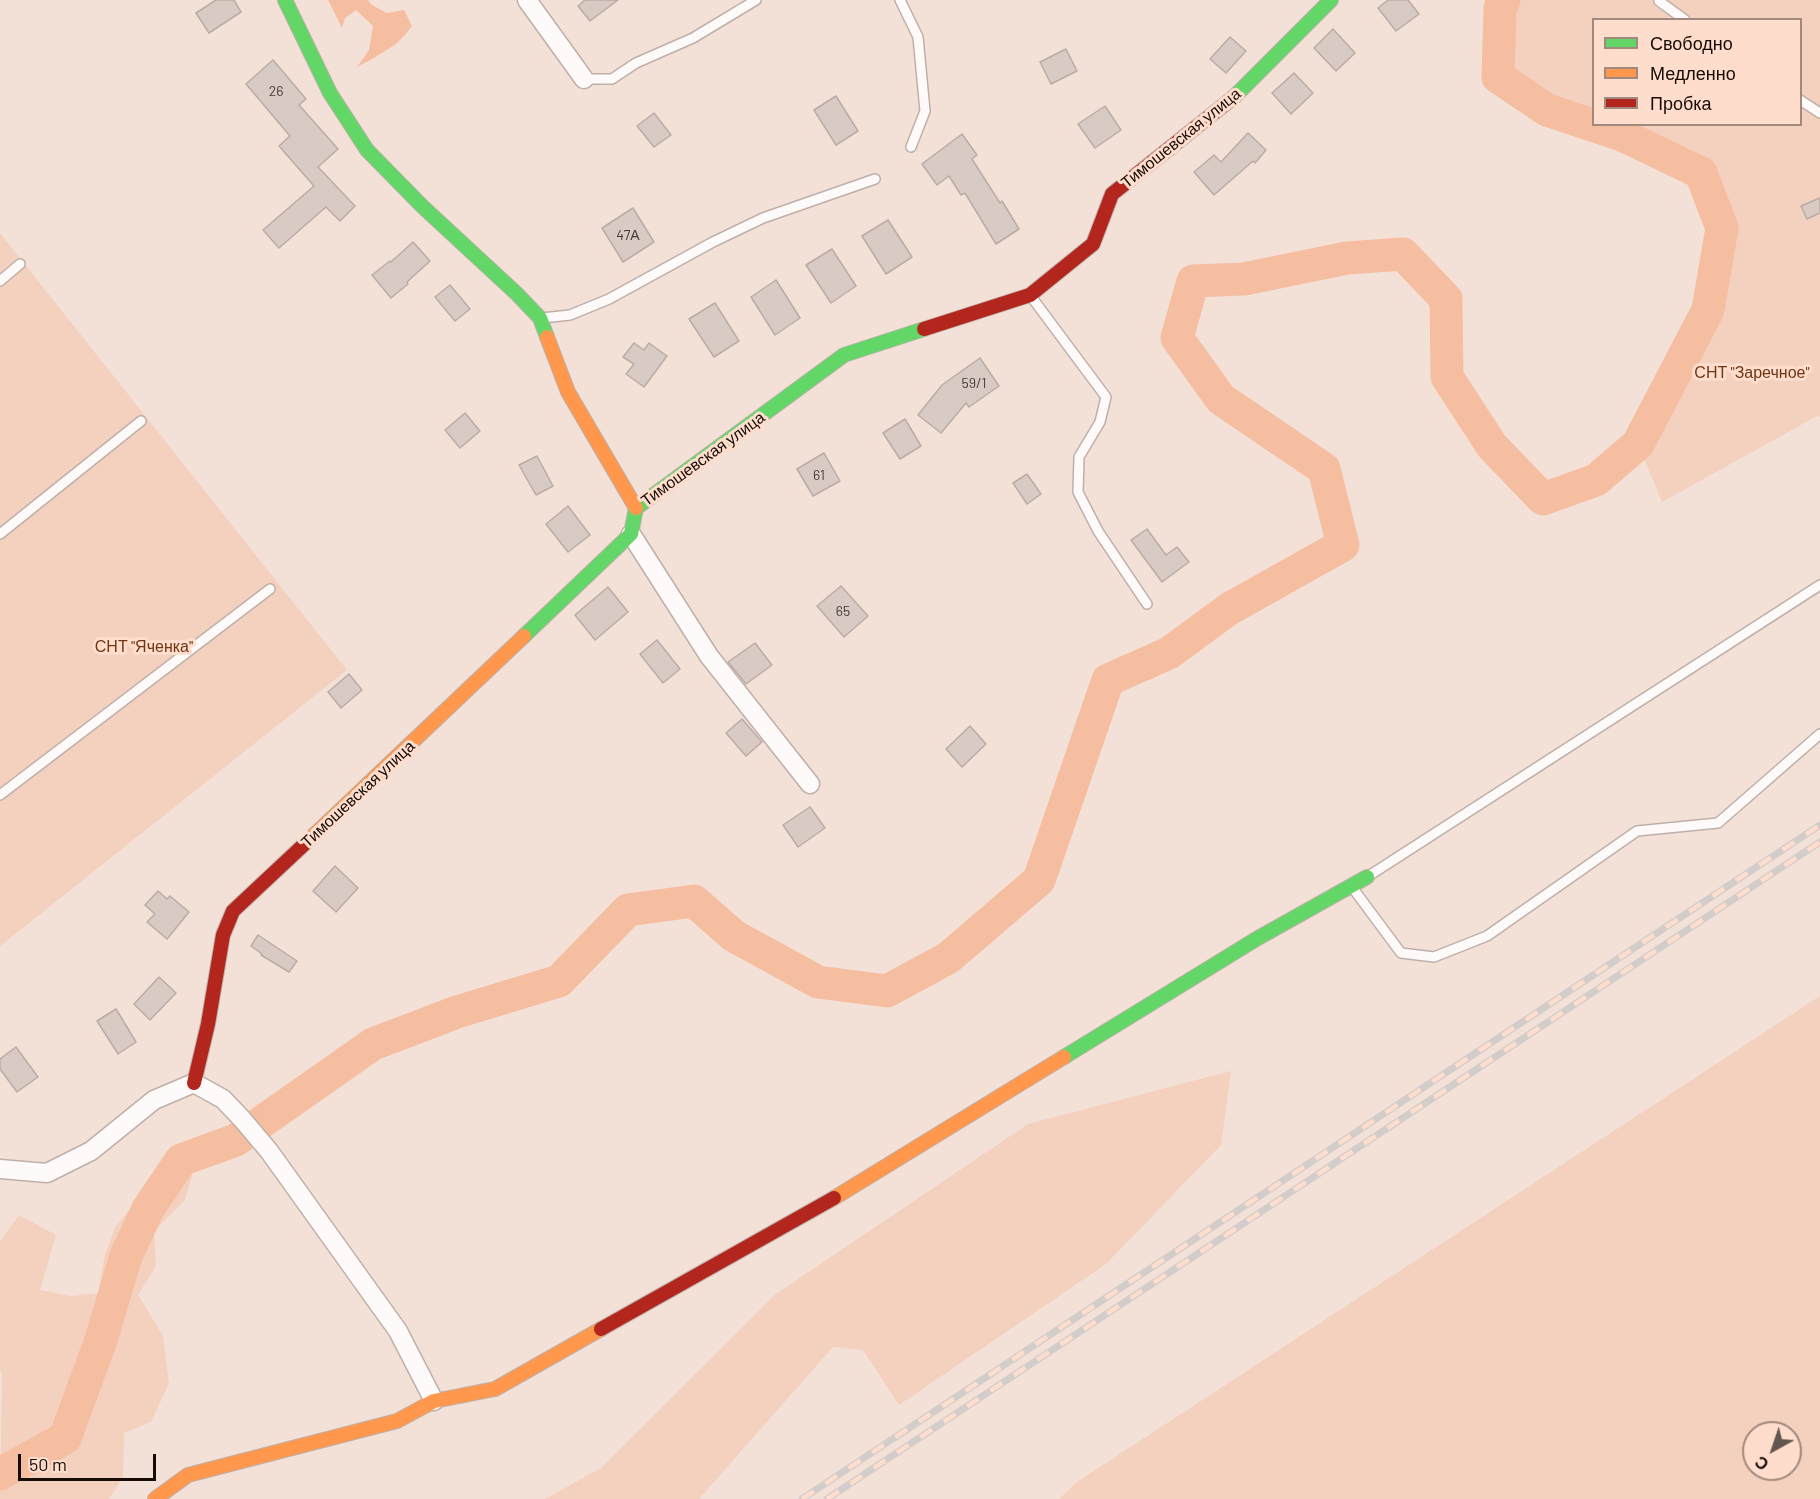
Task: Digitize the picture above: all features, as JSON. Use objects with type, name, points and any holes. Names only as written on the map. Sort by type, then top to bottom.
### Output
[{"type":"street","points":[[285,0],[330,93],[367,150],[423,207],[540,318],[568,392],[636,508]]},
{"type":"street","points":[[527,0],[584,79]]},
{"type":"street","name":"Тимошевская улица","points":[[194,1083],[208,1024],[223,935],[233,910],[631,534],[636,508],[844,355],[1030,295],[1093,244],[1113,194],[1234,97],[1331,0]]},
{"type":"street","points":[[631,534],[710,656],[810,784]]},
{"type":"street","points":[[155,1499],[188,1475],[397,1421],[434,1401],[495,1389],[848,1190],[1258,938],[1367,877]]},
{"type":"street","points":[[0,1168],[48,1173],[92,1151],[154,1100],[194,1083],[223,1099],[269,1151],[398,1331],[434,1401]]},
{"type":"lane","points":[[584,79],[612,79],[636,63],[693,38],[756,0]]},
{"type":"lane","points":[[900,0],[918,37],[925,111],[911,147]]},
{"type":"lane","points":[[1659,1],[1682,18]]},
{"type":"lane","points":[[1802,101],[1820,113]]},
{"type":"lane","points":[[540,318],[570,315],[609,299],[713,242],[763,218],[875,180]]},
{"type":"lane","points":[[0,281],[20,264]]},
{"type":"lane","points":[[1030,295],[1106,397],[1100,422],[1079,457],[1078,492],[1098,531],[1147,604]]},
{"type":"lane","points":[[0,534],[141,421]]},
{"type":"lane","points":[[1367,877],[1820,585]]},
{"type":"lane","points":[[0,795],[270,589]]},
{"type":"lane","points":[[1352,887],[1401,953],[1434,957],[1487,936],[1637,831],[1718,823],[1820,734]]},
{"type":"green space","name":"СНТ \"Заречное\"","points":[[1504,0],[1820,0],[1820,417],[1817,416],[1662,502],[1638,444],[1708,310],[1722,228],[1701,173],[1622,135],[1595,126],[1802,126],[1802,18],[1592,18],[1592,125],[1547,110],[1498,77],[1500,8]]},
{"type":"green space","name":"СНТ \"Яченка\"","points":[[0,233],[347,670],[0,946]]},
{"type":"green space","points":[[1820,996],[1820,1499],[1059,1499],[1077,1482]]},
{"type":"green space","points":[[1231,1071],[1221,1145],[1106,1264],[899,1405],[863,1350],[833,1347],[699,1499],[545,1499],[601,1468],[776,1294],[1028,1124]]},
{"type":"green space","points":[[194,1169],[185,1200],[154,1231],[156,1266],[138,1295],[163,1336],[169,1383],[151,1422],[124,1433],[123,1477],[109,1499],[0,1499],[2,1373],[0,1371],[0,1242],[19,1215],[56,1235],[40,1290],[70,1296],[98,1293],[105,1254],[115,1228],[137,1200]]},
{"type":"shaded area","points":[[328,0],[368,0],[372,5],[387,13],[404,10],[412,26],[396,44],[357,67],[369,50],[373,26],[356,10],[345,18],[342,28]]},
{"type":"building","points":[[216,0],[234,0],[241,12],[209,33],[196,13]]},
{"type":"building","points":[[585,0],[618,0],[590,21],[578,6]]},
{"type":"building","points":[[1388,0],[1408,0],[1419,14],[1396,31],[1378,8]]},
{"type":"building","points":[[1333,29],[1355,53],[1336,71],[1314,48]]},
{"type":"building","points":[[1230,37],[1246,51],[1226,73],[1210,59]]},
{"type":"building","points":[[1066,49],[1077,71],[1051,84],[1040,62]]},
{"type":"building","points":[[273,60],[306,99],[299,105],[338,149],[318,167],[355,206],[340,221],[326,207],[279,248],[263,230],[314,186],[279,146],[290,136],[246,84]]},
{"type":"building","points":[[1294,73],[1313,93],[1291,114],[1272,93]]},
{"type":"building","points":[[836,96],[858,131],[836,145],[814,110]]},
{"type":"building","points":[[1105,106],[1121,130],[1095,148],[1078,124]]},
{"type":"building","points":[[654,113],[671,135],[654,147],[637,126]]},
{"type":"building","points":[[1248,133],[1266,150],[1255,163],[1253,161],[1214,195],[1194,172],[1214,155],[1221,162]]},
{"type":"building","points":[[962,134],[977,155],[972,159],[1019,229],[996,244],[965,193],[961,195],[949,176],[937,185],[922,164]]},
{"type":"building","points":[[1820,198],[1820,213],[1807,219],[1801,206]]},
{"type":"building","points":[[633,208],[654,242],[623,262],[602,228]]},
{"type":"building","points":[[888,220],[912,257],[886,274],[862,236]]},
{"type":"building","points":[[413,242],[430,261],[391,298],[372,275]]},
{"type":"building","points":[[832,249],[856,286],[831,303],[806,265]]},
{"type":"building","points":[[776,280],[800,318],[775,335],[751,297]]},
{"type":"building","points":[[450,285],[470,309],[455,321],[435,297]]},
{"type":"building","points":[[715,303],[739,341],[714,357],[689,319]]},
{"type":"building","points":[[634,343],[644,350],[649,343],[667,356],[644,387],[626,374],[634,364],[623,357]]},
{"type":"building","points":[[980,358],[999,386],[969,407],[966,403],[941,433],[918,415],[942,385]]},
{"type":"building","points":[[465,413],[480,431],[460,448],[445,430]]},
{"type":"building","points":[[905,419],[921,446],[900,459],[883,433]]},
{"type":"building","points":[[824,453],[840,481],[813,496],[797,469]]},
{"type":"building","points":[[537,456],[553,486],[536,495],[519,465]]},
{"type":"building","points":[[1027,474],[1041,494],[1027,504],[1013,483]]},
{"type":"building","points":[[568,506],[590,535],[568,552],[546,524]]},
{"type":"building","points":[[1147,529],[1166,555],[1177,547],[1189,562],[1162,582],[1131,540]]},
{"type":"building","points":[[841,586],[868,616],[844,637],[817,606]]},
{"type":"building","points":[[608,587],[628,612],[595,640],[575,615]]},
{"type":"building","points":[[657,640],[680,669],[663,683],[640,654]]},
{"type":"building","points":[[755,643],[772,665],[746,684],[728,662]]},
{"type":"building","points":[[349,674],[362,690],[341,708],[328,692]]},
{"type":"building","points":[[742,719],[762,742],[746,756],[726,733]]},
{"type":"building","points":[[970,726],[986,744],[962,767],[946,749]]},
{"type":"building","points":[[810,807],[825,828],[798,847],[783,825]]},
{"type":"building","points":[[335,866],[358,888],[336,912],[313,891]]},
{"type":"building","points":[[158,891],[167,899],[170,896],[189,912],[167,939],[147,922],[155,914],[145,905]]},
{"type":"building","points":[[258,935],[297,961],[289,972],[251,946]]},
{"type":"building","points":[[159,977],[176,993],[150,1020],[134,1004]]},
{"type":"building","points":[[116,1009],[136,1042],[118,1054],[97,1021]]},
{"type":"building","points":[[16,1047],[38,1077],[17,1092],[0,1069],[0,1059]]},
{"type":"waterway","points":[[1504,0],[1500,8],[1498,77],[1547,110],[1592,125]]},
{"type":"waterway","points":[[0,1474],[65,1438],[101,1340],[126,1256],[148,1209],[181,1160],[236,1140],[373,1044],[457,1012],[559,981],[628,910],[694,901],[734,936],[818,982],[887,991],[948,958],[1039,880],[1108,680],[1169,653],[1229,609],[1343,545],[1324,469],[1221,399],[1177,338],[1193,281],[1244,279],[1347,258],[1403,254],[1446,299],[1447,377],[1492,446],[1543,499],[1596,480],[1638,444],[1708,310],[1722,228],[1701,173],[1622,135],[1595,126]]},
{"type":"railway","points":[[802,1499],[1820,825]]},
{"type":"railway","points":[[827,1499],[1820,842]]},
{"type":"traffic: fast","points":[[285,0],[330,93],[367,150],[423,207],[517,294],[540,318],[547,337]]},
{"type":"traffic: fast","points":[[1234,97],[1331,0]]},
{"type":"traffic: fast","points":[[524,636],[631,534],[636,508],[844,355],[924,329]]},
{"type":"traffic: fast","points":[[1064,1057],[1258,938],[1367,877]]},
{"type":"traffic: slow","points":[[547,337],[568,392],[636,508]]},
{"type":"traffic: slow","points":[[311,838],[524,636]]},
{"type":"traffic: slow","points":[[834,1198],[1064,1057]]},
{"type":"traffic: slow","points":[[155,1499],[188,1475],[397,1421],[434,1401],[495,1389],[601,1329]]},
{"type":"traffic: jam","points":[[924,329],[1030,295],[1093,244],[1112,194],[1234,97]]},
{"type":"traffic: jam","points":[[194,1083],[208,1024],[223,935],[233,911],[311,838]]},
{"type":"traffic: jam","points":[[601,1329],[834,1198]]}]
